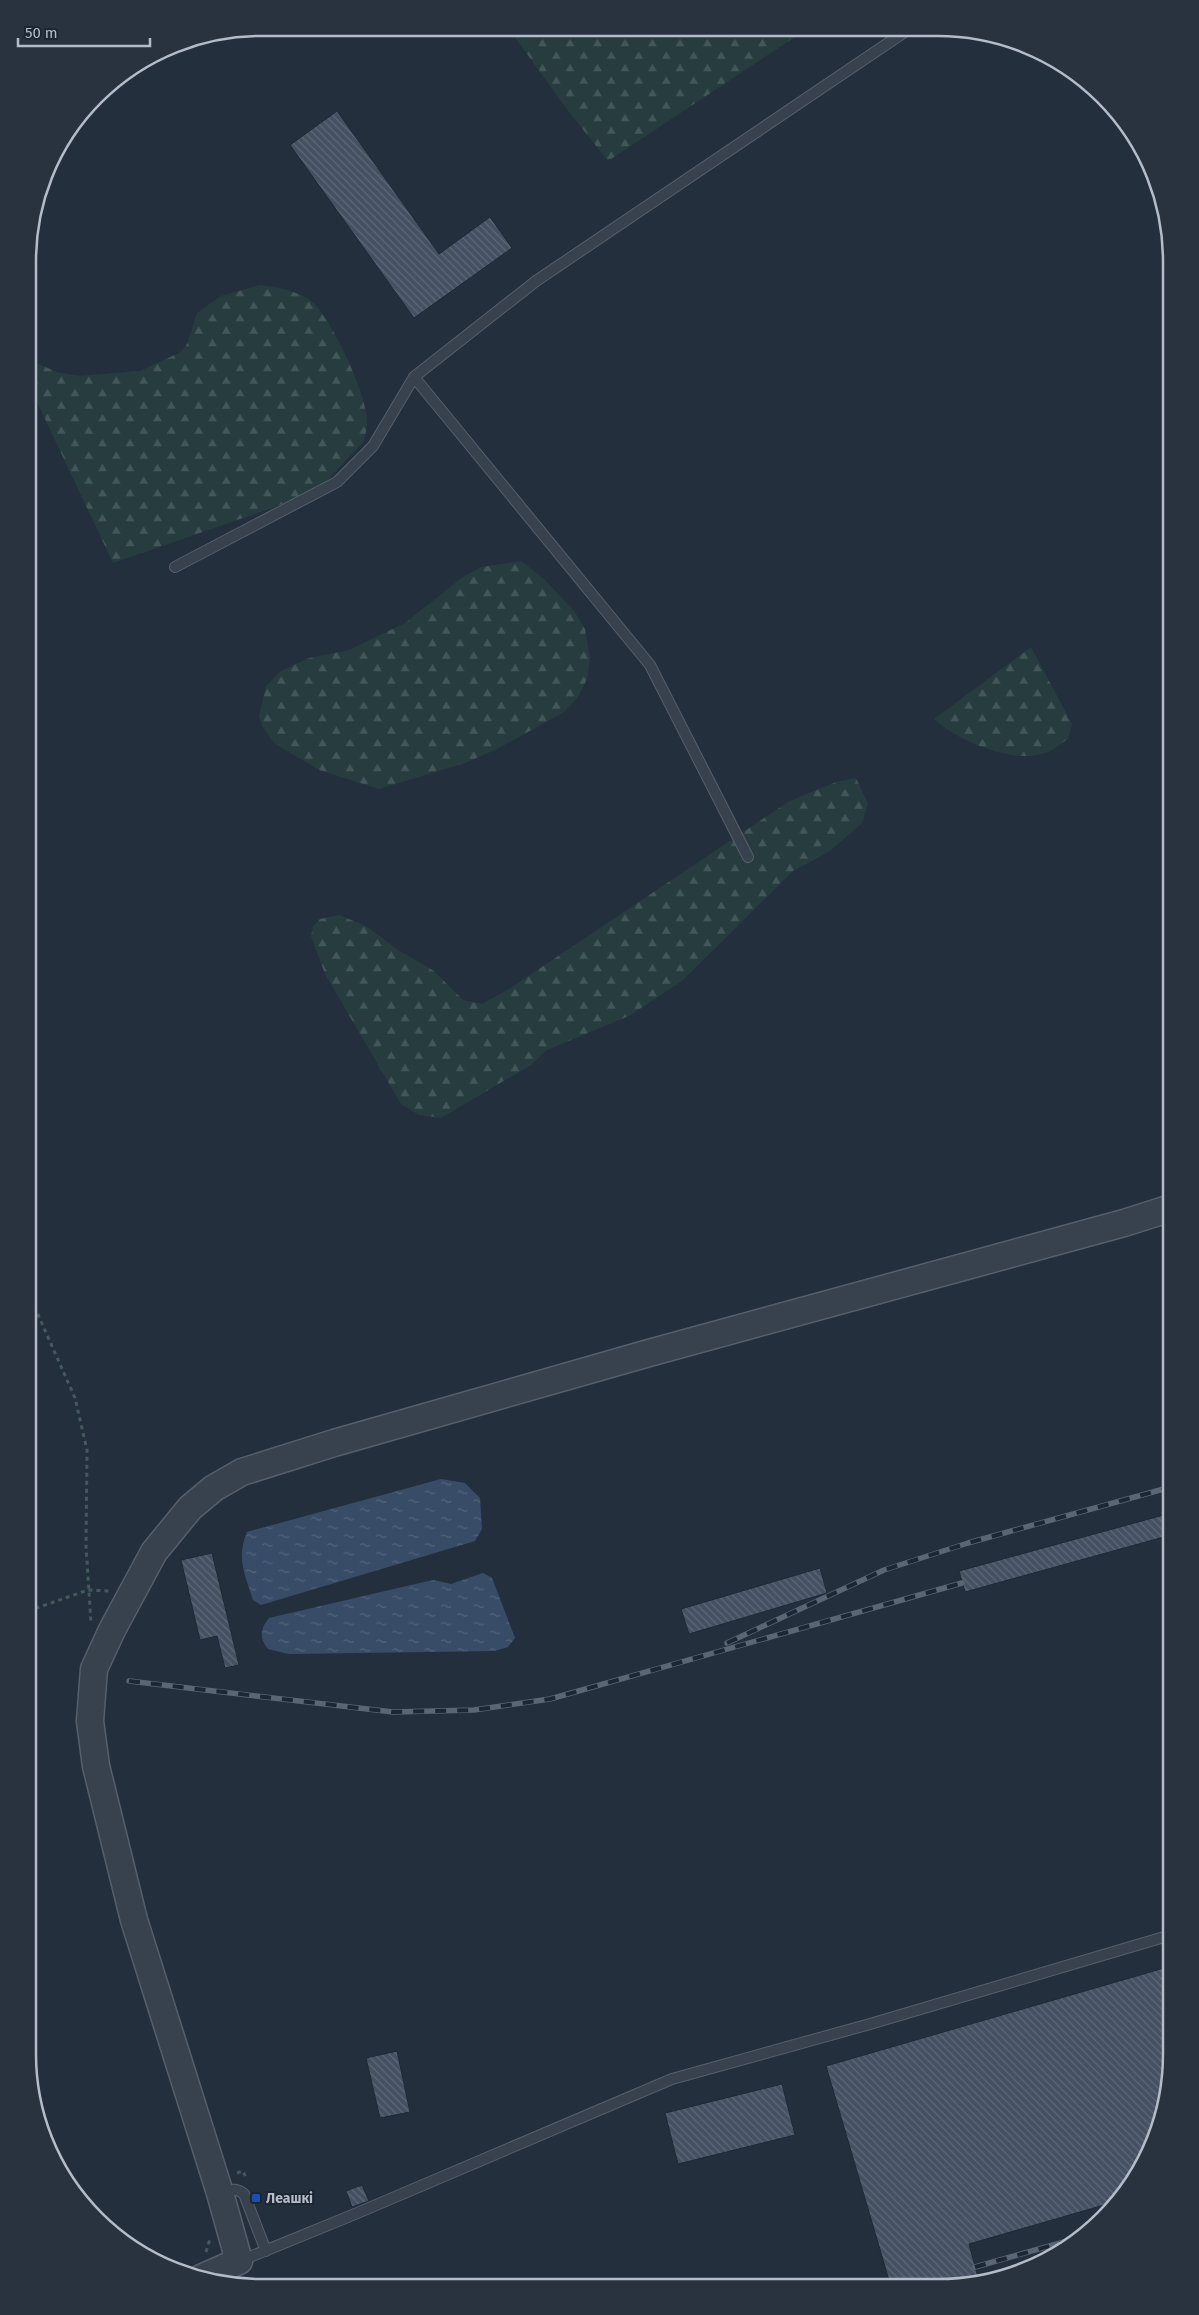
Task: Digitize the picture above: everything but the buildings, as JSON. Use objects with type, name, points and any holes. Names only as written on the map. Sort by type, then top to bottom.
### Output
[{"type":"street","points":[[212,2273],[239,2261],[220,2193],[134,1920],[96,1766],[90,1721],[94,1669],[112,1630],[154,1552],[190,1508],[214,1488],[242,1472],[324,1446],[649,1353],[1124,1223],[1163,1211]]},
{"type":"lane","points":[[175,568],[337,482],[373,446],[414,377],[536,281],[900,36]]},
{"type":"lane","points":[[414,377],[650,665],[748,857]]},
{"type":"lane","points":[[239,2261],[672,2079],[870,2024],[1163,1937]]},
{"type":"lane","points":[[220,2193],[233,2189],[239,2190],[244,2194],[266,2251]]},
{"type":"path","points":[[36,1310],[75,1398],[87,1450],[86,1546],[91,1629]]},
{"type":"path","points":[[36,1608],[88,1590]]},
{"type":"green space","points":[[514,36],[796,36],[608,161],[566,108]]},
{"type":"green space","points":[[260,285],[284,289],[302,295],[316,306],[334,333],[358,385],[366,412],[367,423],[363,442],[320,488],[272,508],[113,563],[36,400],[36,363],[57,372],[79,376],[140,371],[181,352],[187,344],[197,313],[221,296]]},
{"type":"green space","points":[[521,561],[545,580],[574,611],[585,629],[590,658],[587,679],[578,697],[564,712],[497,749],[465,763],[379,789],[319,770],[274,743],[262,726],[259,716],[266,686],[281,671],[309,658],[349,650],[405,623],[463,577],[481,567]]},
{"type":"green space","points":[[1031,647],[1072,724],[1068,739],[1051,751],[1035,756],[1004,754],[972,743],[934,719]]},
{"type":"green space","points":[[856,778],[868,804],[862,823],[830,851],[793,871],[682,981],[629,1016],[547,1050],[531,1065],[441,1118],[419,1115],[401,1104],[325,974],[311,936],[313,927],[320,919],[339,915],[366,926],[398,950],[434,971],[463,1000],[482,1004],[509,989],[788,802],[836,782]]},
{"type":"water","points":[[441,1479],[465,1483],[480,1498],[482,1529],[475,1541],[261,1605],[253,1600],[242,1558],[242,1550],[247,1532]]},
{"type":"water","points":[[483,1573],[492,1578],[515,1638],[508,1647],[494,1651],[289,1654],[268,1649],[263,1641],[262,1630],[269,1618],[434,1580],[451,1584]]},
{"type":"railway","points":[[727,1643],[884,1570],[968,1543],[1163,1489]]},
{"type":"railway","points":[[129,1681],[393,1712],[474,1710],[550,1699],[962,1583]]},
{"type":"railway","points":[[975,2267],[1059,2243]]},
{"type":"place","name":"Леашкі","points":[[256,2198]]}]
